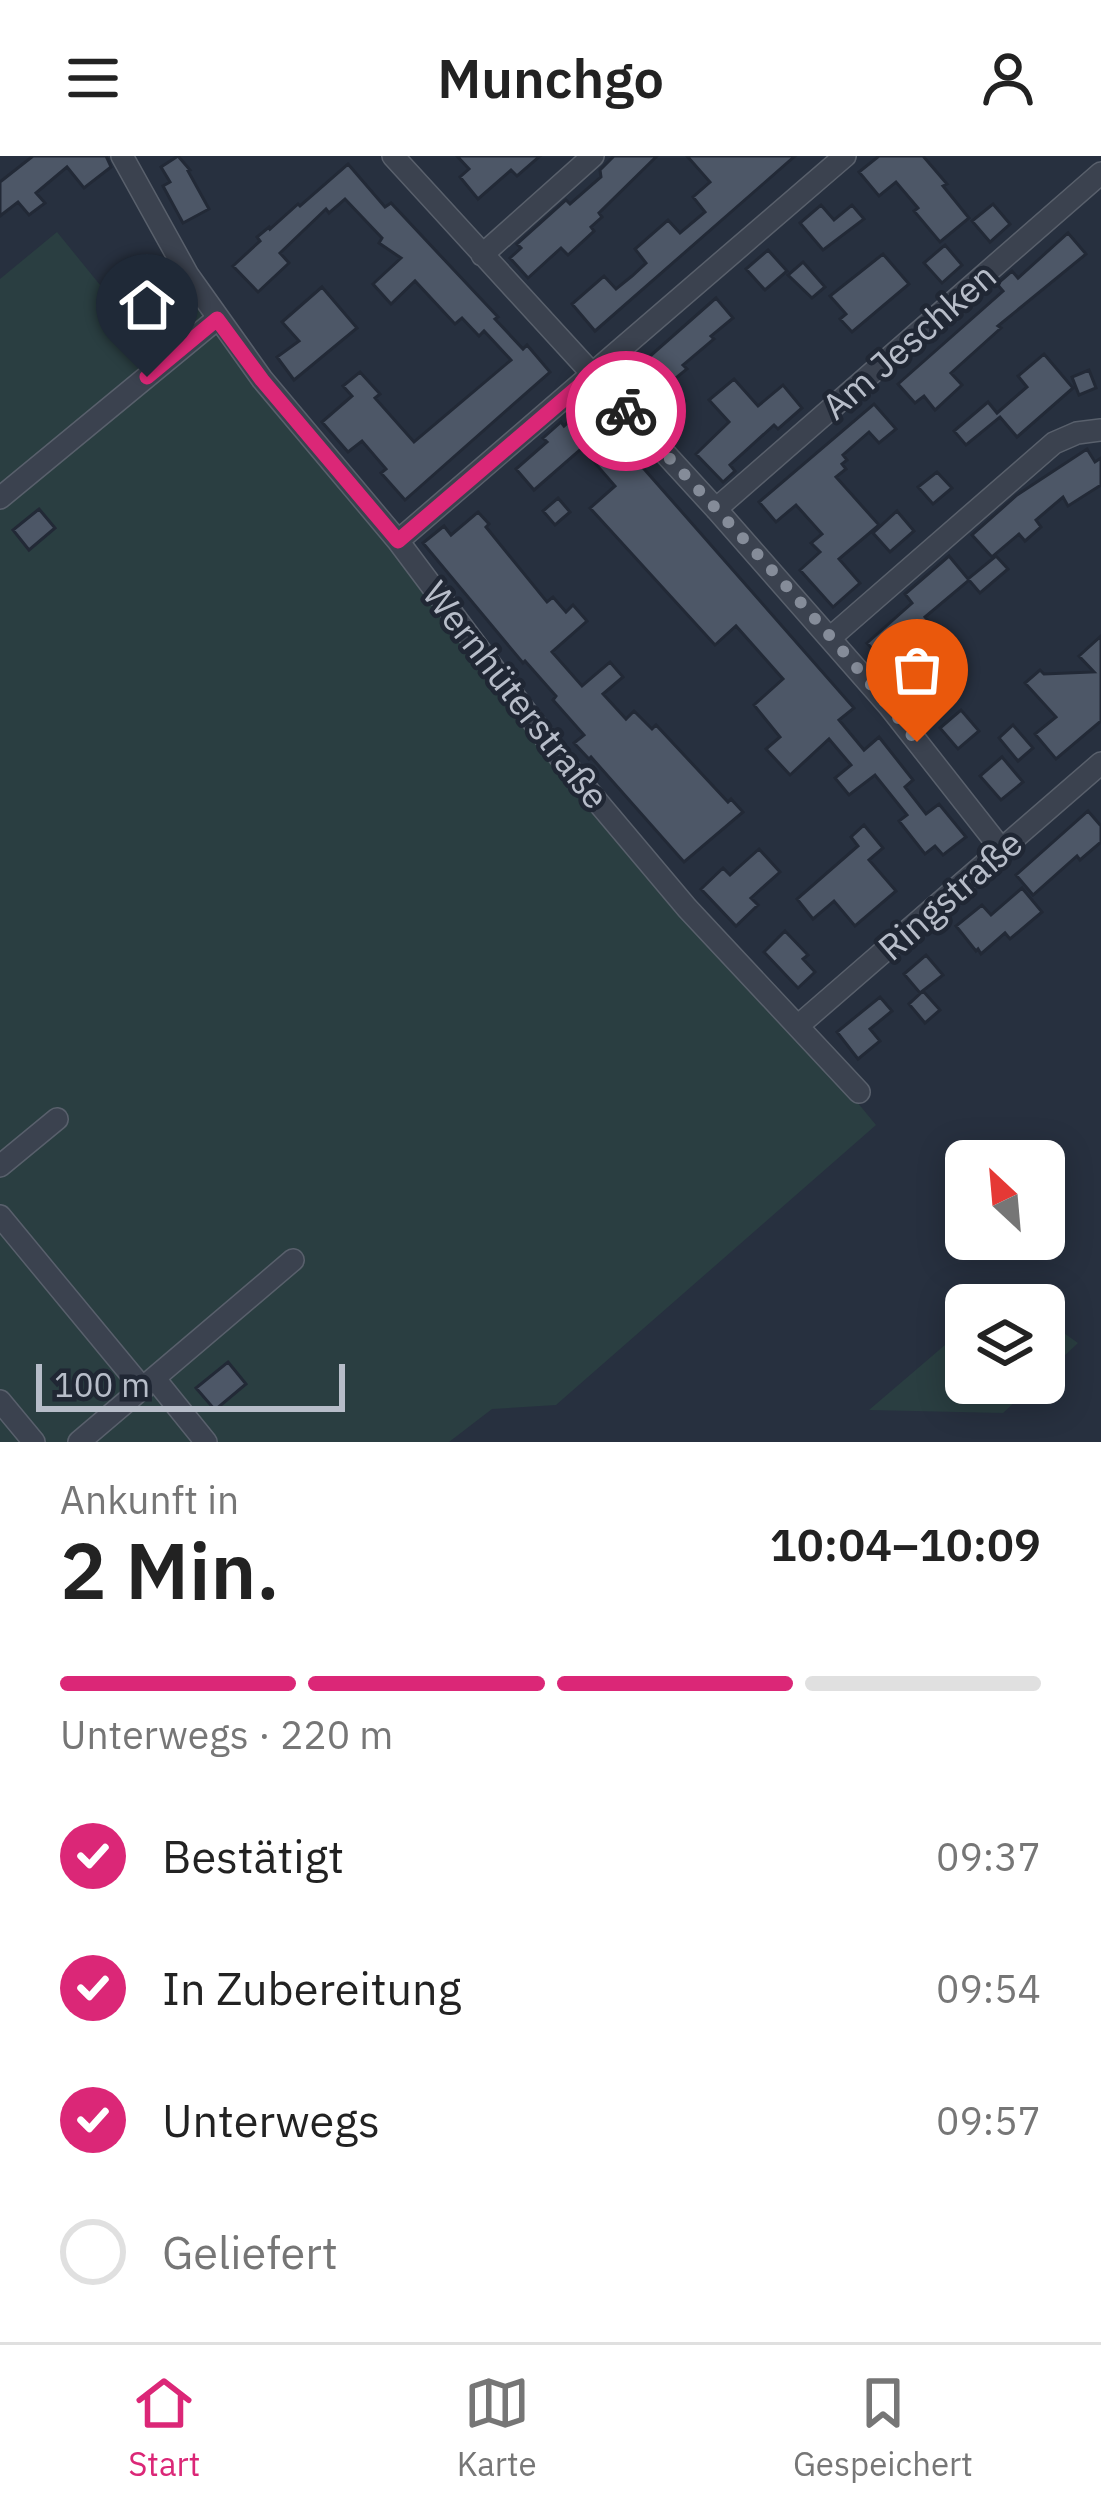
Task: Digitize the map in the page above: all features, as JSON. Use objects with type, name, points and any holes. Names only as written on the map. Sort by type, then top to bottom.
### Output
[{"type":"street","name":"Wernhüterstraße","points":[[122,156],[188,275],[262,380],[398,541],[559,755],[687,908],[859,1092]]},
{"type":"street","points":[[393,156],[830,638],[1002,850]]},
{"type":"street","points":[[482,255],[593,156]]},
{"type":"street","points":[[398,541],[845,156]]},
{"type":"street","name":"Am Jeschken","points":[[716,509],[1101,172]]},
{"type":"street","points":[[0,498],[217,319]]},
{"type":"street","points":[[830,638],[1054,443],[1101,430]]},
{"type":"street","name":"Ringstraße","points":[[799,1025],[1101,764]]},
{"type":"street","points":[[0,1166],[57,1119]]},
{"type":"street","points":[[0,1216],[206,1442]]},
{"type":"street","points":[[79,1442],[293,1260]]},
{"type":"street","points":[[0,1401],[34,1442]]},
{"type":"green space","points":[[57,232],[135,328],[184,287],[876,1125],[556,1405],[492,1409],[449,1442],[0,1442],[0,279]]},
{"type":"green space","points":[[1065,1334],[1078,1343],[1065,1355]]},
{"type":"green space","points":[[945,1345],[945,1404],[1013,1404],[1003,1413],[869,1410]]},
{"type":"building","points":[[33,156],[106,156],[111,167],[84,188],[67,167],[36,193],[45,203],[29,215],[18,202],[0,216],[0,182]]},
{"type":"building","points":[[178,156],[209,209],[183,223],[163,186],[170,182],[161,167]]},
{"type":"building","points":[[457,156],[540,156],[517,176],[511,170],[478,199],[460,177],[469,169]]},
{"type":"building","points":[[614,156],[657,156],[599,213],[602,217],[591,227],[594,231],[568,255],[561,248],[528,278],[510,258],[521,248],[517,244],[566,200],[570,204],[601,177],[600,170]]},
{"type":"building","points":[[687,156],[795,156],[595,331],[572,304],[604,276],[616,289],[632,276],[646,263],[635,249],[668,220],[680,233],[705,212],[693,197],[710,182]]},
{"type":"building","points":[[879,156],[923,156],[969,218],[940,242],[896,182],[879,196],[859,172]]},
{"type":"building","points":[[348,164],[385,207],[391,203],[523,349],[527,345],[550,372],[405,500],[362,441],[348,452],[322,422],[352,396],[343,386],[360,372],[380,394],[375,398],[414,442],[511,360],[484,331],[479,336],[462,318],[455,324],[415,281],[391,304],[373,284],[401,258],[379,243],[382,238],[345,199],[329,213],[326,209],[280,253],[289,263],[258,292],[233,266],[260,241],[257,237]]},
{"type":"building","points":[[993,204],[1010,224],[990,242],[972,221]]},
{"type":"building","points":[[821,205],[834,220],[852,205],[864,219],[823,250],[800,223]]},
{"type":"building","points":[[1068,233],[1086,254],[998,326],[1001,328],[951,373],[962,385],[935,410],[924,396],[915,403],[898,384],[1003,291],[997,284],[1012,271],[1018,278]]},
{"type":"building","points":[[945,245],[962,265],[942,283],[924,263]]},
{"type":"building","points":[[768,250],[787,271],[765,290],[746,269]]},
{"type":"building","points":[[883,254],[909,284],[852,332],[840,319],[846,314],[830,296]]},
{"type":"building","points":[[803,262],[825,287],[812,298],[788,275]]},
{"type":"building","points":[[322,287],[357,328],[294,380],[277,357],[299,341],[282,322]]},
{"type":"building","points":[[716,298],[733,318],[671,382],[649,357]]},
{"type":"building","points":[[1044,354],[1073,388],[1017,437],[1000,417],[966,445],[954,431],[988,402],[997,413],[1027,387],[1018,376]]},
{"type":"building","points":[[1089,370],[1096,388],[1079,395],[1072,377]]},
{"type":"building","points":[[734,379],[758,406],[783,385],[802,408],[778,429],[774,425],[730,465],[735,471],[723,482],[696,454],[729,422],[709,400]]},
{"type":"building","points":[[666,380],[685,401],[664,419],[646,398]]},
{"type":"building","points":[[595,399],[615,423],[609,429],[854,708],[839,720],[864,750],[879,737],[913,780],[905,787],[926,814],[939,804],[966,837],[943,855],[935,846],[925,854],[899,821],[907,815],[875,775],[849,795],[835,778],[851,765],[829,739],[790,775],[766,749],[780,737],[754,705],[783,679],[736,626],[715,645],[590,508],[615,486],[582,448],[534,490],[516,469],[547,442],[543,438],[561,422],[564,426]]},
{"type":"building","points":[[874,404],[896,429],[879,443],[869,432],[843,455],[846,469],[836,477],[879,525],[839,559],[860,583],[833,607],[800,570],[820,552],[811,543],[822,534],[796,505],[776,522],[759,502]]},
{"type":"building","points":[[1087,449],[1095,462],[1101,458],[1101,485],[1068,506],[1063,497],[1036,520],[1041,527],[1025,541],[1019,534],[992,557],[972,535],[1017,495]]},
{"type":"building","points":[[937,472],[952,488],[933,504],[918,487]]},
{"type":"building","points":[[558,498],[570,512],[555,525],[543,511]]},
{"type":"building","points":[[39,509],[55,528],[29,550],[13,530]]},
{"type":"building","points":[[897,511],[914,531],[890,552],[873,533]]},
{"type":"building","points":[[478,512],[547,602],[553,597],[566,612],[573,605],[587,621],[552,652],[582,686],[610,662],[623,677],[603,694],[626,719],[634,711],[652,729],[656,725],[743,812],[684,862],[574,743],[584,735],[553,700],[556,696],[423,543],[444,526],[451,535]]},
{"type":"building","points":[[949,556],[968,579],[996,556],[1008,569],[980,593],[969,580],[925,617],[937,632],[919,647],[935,667],[909,689],[867,643],[912,603],[905,594]]},
{"type":"building","points":[[1101,636],[1101,721],[1056,759],[1035,734],[1056,717],[1025,683],[1040,670],[1044,674],[1094,672],[1079,656]]},
{"type":"building","points":[[961,710],[979,731],[958,749],[940,728]]},
{"type":"building","points":[[1013,725],[1033,748],[1018,761],[999,738]]},
{"type":"building","points":[[1002,757],[1023,782],[1001,800],[980,776]]},
{"type":"building","points":[[1088,811],[1101,826],[1101,842],[1080,860],[1077,856],[1033,895],[1016,875]]},
{"type":"building","points":[[864,825],[883,848],[869,860],[896,891],[855,926],[834,901],[813,919],[797,899],[858,846],[851,837]]},
{"type":"building","points":[[759,849],[780,872],[751,898],[758,905],[736,926],[701,889],[723,868],[730,875]]},
{"type":"building","points":[[1022,888],[1042,912],[1010,939],[1005,933],[981,954],[976,951],[956,926],[982,905],[991,915]]},
{"type":"building","points":[[785,931],[808,955],[803,959],[815,972],[798,988],[764,952]]},
{"type":"building","points":[[926,955],[943,975],[920,993],[904,974]]},
{"type":"building","points":[[923,991],[940,1010],[925,1023],[909,1004]]},
{"type":"building","points":[[880,997],[892,1011],[870,1029],[880,1041],[858,1059],[837,1032]]},
{"type":"building","points":[[228,1362],[246,1384],[215,1410],[196,1388]]},
{"type":"way so far","points":[[626,411],[917,742]]},
{"type":"route","points":[[147,377],[217,319],[262,380],[398,541],[592,375],[626,411]]}]
